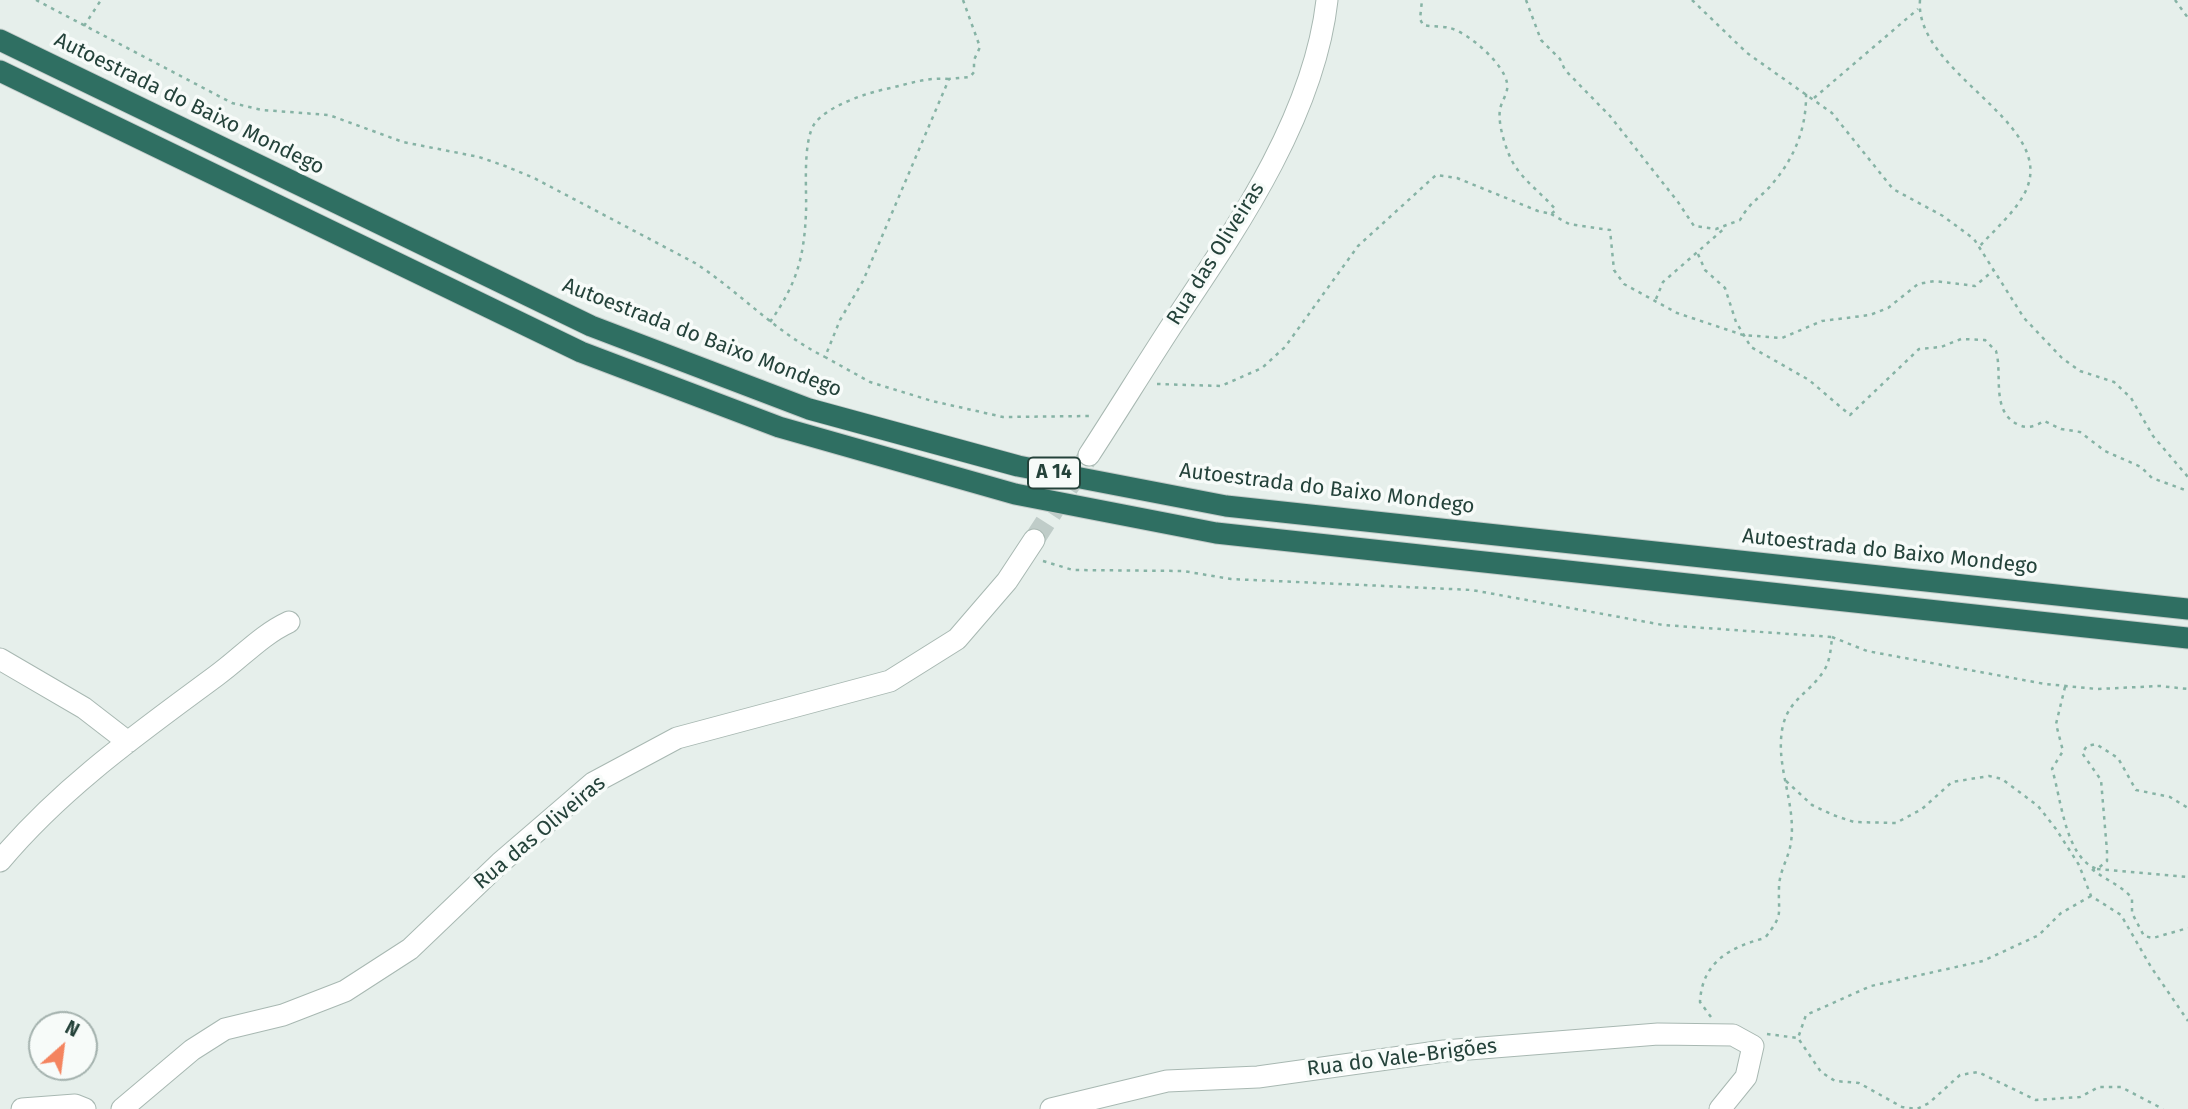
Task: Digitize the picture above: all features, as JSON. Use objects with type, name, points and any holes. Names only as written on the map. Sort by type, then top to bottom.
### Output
[{"type":"highway","name":"Autoestrada do Baixo Mondego","points":[[0,40],[592,326],[809,409],[1018,466],[1226,506],[2188,609]]},
{"type":"highway","name":"A 14","points":[[0,71],[580,352],[779,426],[1015,494],[1216,533],[2188,638]]},
{"type":"street","name":"Rua das Oliveiras","points":[[1089,456],[1247,213],[1283,140],[1322,41],[1327,0]]},
{"type":"street","name":"Rua das Oliveiras","points":[[122,1109],[192,1050],[225,1029],[283,1015],[345,991],[410,949],[500,863],[593,783],[677,738],[890,681],[957,639],[1007,581],[1030,546]]},
{"type":"street","points":[[0,861],[71,787],[231,665],[271,630],[289,622]]},
{"type":"street","points":[[0,659],[84,708],[128,742]]},
{"type":"street","name":"Rua do Vale-Brigões","points":[[1051,1109],[1167,1081],[1258,1077],[1444,1051],[1658,1034],[1733,1035],[1757,1039]]},
{"type":"street","points":[[1720,1109],[1746,1077],[1757,1039]]},
{"type":"street","points":[[22,1109],[75,1105],[85,1109]]},
{"type":"path","points":[[36,0],[247,108],[329,114],[402,142],[479,157],[534,177],[695,263],[720,279],[770,322],[825,357],[882,387],[1003,417],[1084,414],[1109,424]]},
{"type":"path","points":[[84,26],[101,0]]},
{"type":"path","points":[[770,322],[791,293],[801,256],[808,147],[815,124],[842,103],[873,92],[926,77],[970,77],[974,72],[974,60],[980,47],[963,0]]},
{"type":"path","points":[[1422,0],[1420,19],[1423,25],[1450,28],[1471,40],[1489,54],[1504,75],[1508,86],[1500,108],[1500,121],[1508,151],[1514,166],[1526,181],[1556,210],[1551,214]]},
{"type":"path","points":[[1526,0],[1541,40],[1560,59],[1565,71],[1610,116],[1694,226],[1716,229],[1740,220],[1751,202],[1772,186],[1793,155],[1803,131],[1806,92]]},
{"type":"path","points":[[1692,0],[1747,52],[1832,113],[1893,189],[1943,216],[1974,239],[2024,318],[2062,358],[2080,371],[2114,382],[2132,398],[2153,436],[2188,477]]},
{"type":"path","points":[[1920,0],[1921,26],[1930,40],[1974,91],[2002,117],[2026,150],[2029,167],[2026,189],[1979,247]]},
{"type":"path","points":[[2175,0],[2188,18]]},
{"type":"path","points":[[1814,98],[1919,8]]},
{"type":"path","points":[[825,357],[830,340],[867,272],[949,79]]},
{"type":"path","points":[[1135,383],[1221,386],[1262,368],[1290,340],[1315,301],[1358,246],[1436,175],[1457,178],[1551,214],[1569,225],[1610,230],[1614,270],[1624,284],[1677,313],[1743,335],[1782,338],[1822,321],[1870,315],[1888,308],[1918,284],[1935,281],[1975,286],[1994,270]]},
{"type":"path","points":[[1656,300],[1663,282],[1728,225]]},
{"type":"path","points":[[1698,254],[1705,270],[1726,288],[1743,335],[1751,347],[1809,380],[1850,415],[1919,349],[1941,346],[1961,339],[1985,340],[1996,351],[2001,404],[2011,421],[2023,427],[2035,426],[2044,421],[2061,429],[2080,432],[2105,451],[2141,467],[2152,478],[2188,491]]},
{"type":"path","points":[[1030,546],[1073,570],[1183,571],[1230,579],[1472,590],[1663,625],[1832,638],[1867,651],[2065,687],[2160,686],[2188,689]]},
{"type":"path","points":[[1720,1021],[1710,1016],[1700,1002],[1701,986],[1710,968],[1721,956],[1743,944],[1765,938],[1781,910],[1779,889],[1783,862],[1791,842],[1780,741],[1785,717],[1797,696],[1826,667],[1832,638]]},
{"type":"path","points":[[2065,687],[2056,724],[2063,751],[2052,769],[2069,835],[2089,866],[2104,879],[2123,888],[2132,898],[2132,913],[2144,936],[2154,938],[2188,928]]},
{"type":"path","points":[[2097,869],[2107,861],[2107,843],[2101,780],[2082,753],[2087,746],[2096,744],[2118,758],[2136,790],[2170,797],[2188,808]]},
{"type":"path","points":[[1784,778],[1812,806],[1833,815],[1854,822],[1896,823],[1907,820],[1922,810],[1952,782],[1989,776],[2003,779],[2038,806],[2056,829],[2079,865],[2091,896],[2121,915],[2151,967],[2188,1021]]},
{"type":"path","points":[[2089,866],[2188,877]]},
{"type":"path","points":[[1798,1038],[1806,1015],[1839,999],[1871,986],[1983,961],[2039,935],[2061,914],[2091,896]]},
{"type":"path","points":[[1757,1039],[1798,1038]]},
{"type":"path","points":[[1798,1038],[1821,1072],[1835,1081],[1859,1083],[1902,1107],[1917,1109],[1929,1103],[1960,1075],[1978,1072],[2036,1100],[2080,1097],[2099,1087],[2121,1087],[2163,1109]]},
{"type":"tunnel","points":[[1034,540],[1089,455]]}]
